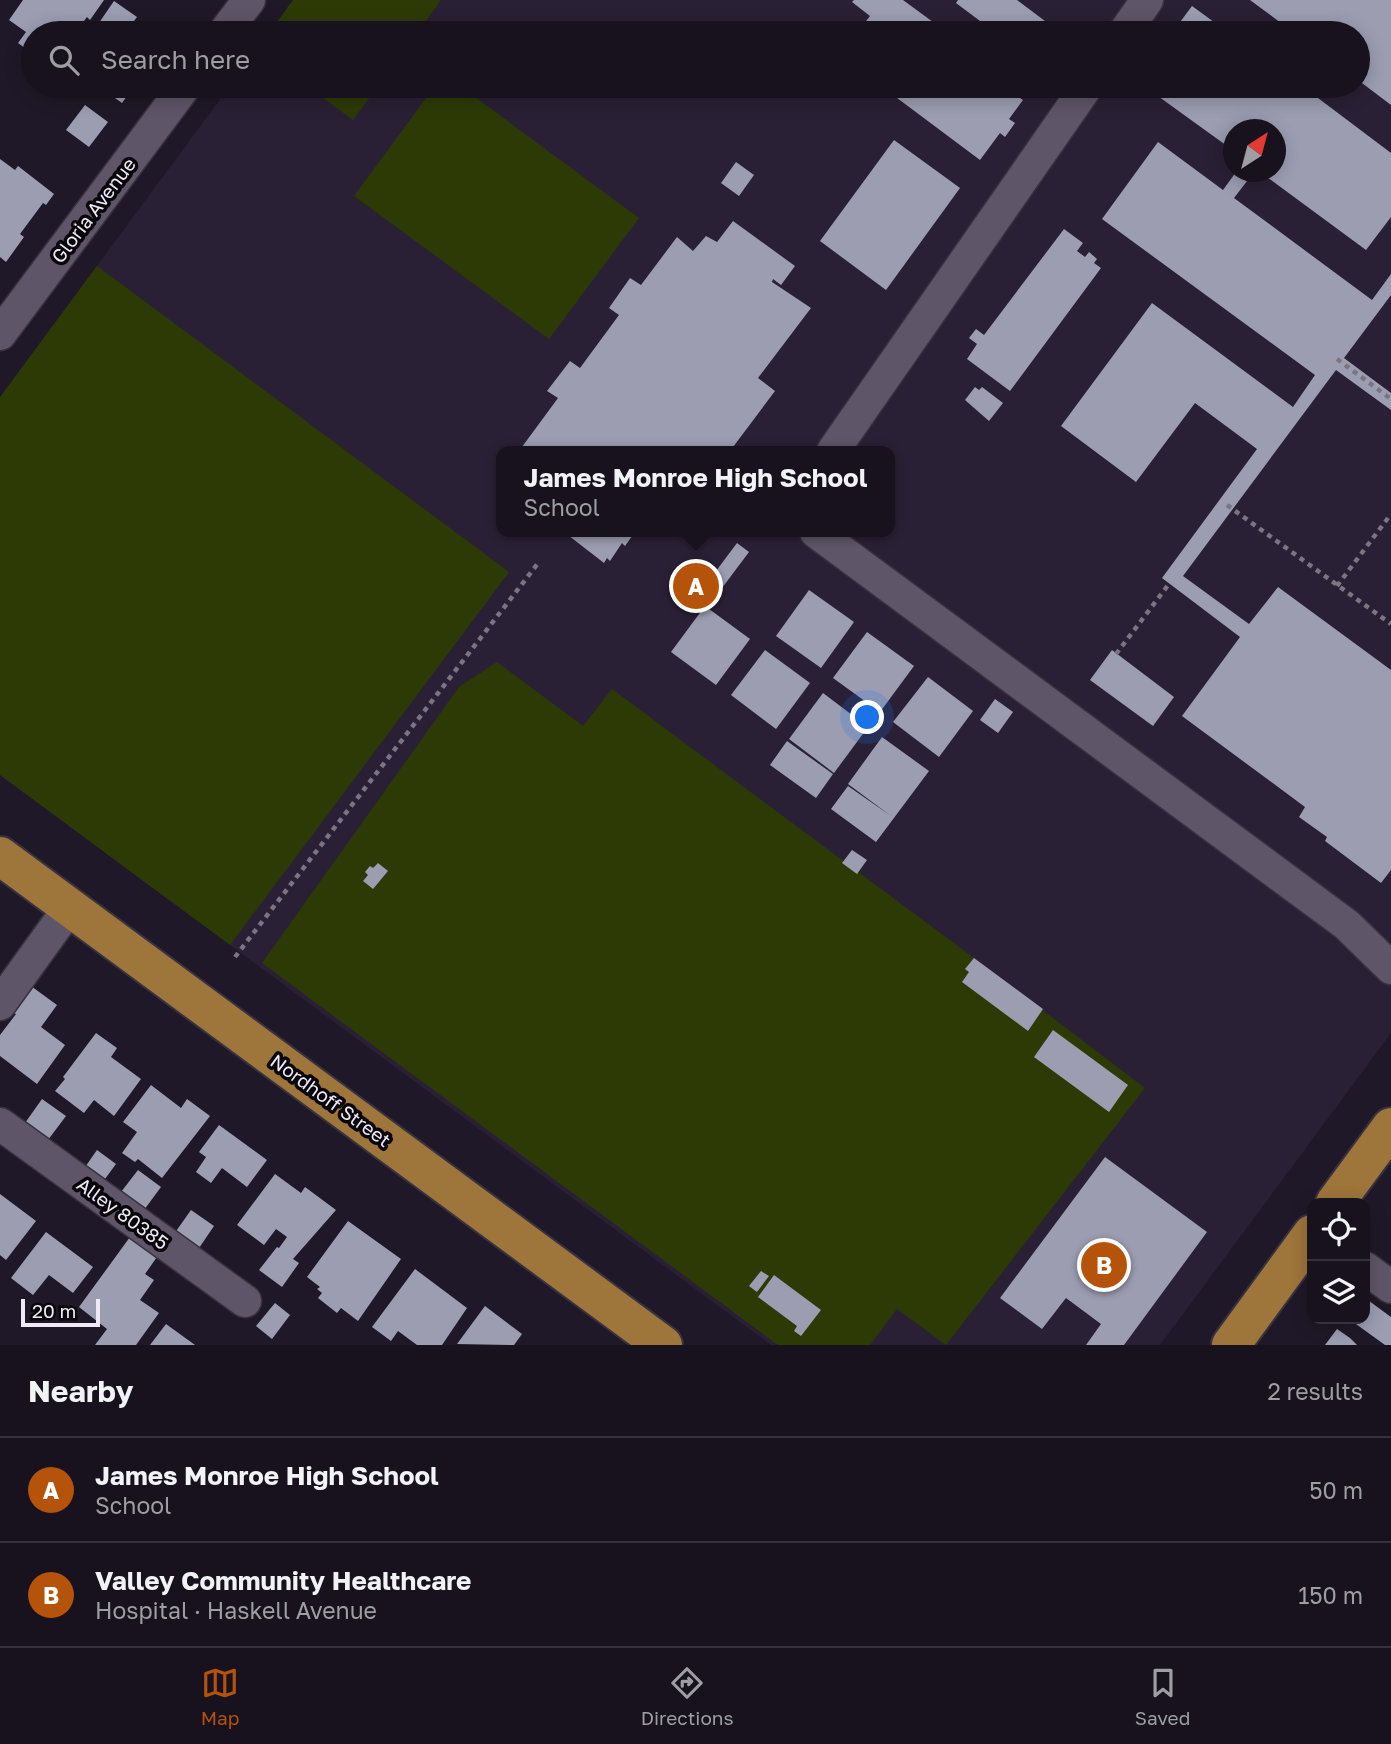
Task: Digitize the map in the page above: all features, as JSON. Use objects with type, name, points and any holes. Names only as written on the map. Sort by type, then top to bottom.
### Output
[{"type":"main road","name":"Nordhoff Street","points":[[0,856],[663,1345]]},
{"type":"main road","points":[[1339,1198],[1391,1127]]},
{"type":"main road","points":[[1230,1345],[1307,1241]]},
{"type":"street","points":[[1132,21],[1147,0]]},
{"type":"street","name":"Gloria Avenue","points":[[0,334],[176,98]]},
{"type":"street","points":[[836,446],[1079,98]]},
{"type":"street","points":[[823,537],[1347,925],[1391,968]]},
{"type":"street","points":[[0,1004],[70,907]]},
{"type":"street","name":"Alley 80385","points":[[0,1124],[245,1301]]},
{"type":"street","points":[[1370,1272],[1391,1287]]},
{"type":"path","points":[[1337,359],[1391,399]]},
{"type":"path","points":[[1227,505],[1391,625]]},
{"type":"path","points":[[1337,586],[1391,514]]},
{"type":"path","points":[[235,957],[540,562]]},
{"type":"path","points":[[1116,654],[1169,584]]},
{"type":"shaded area","points":[[293,0],[1391,0],[1391,1033],[1160,1345],[771,1345],[0,775],[0,397],[221,98],[1370,98],[1370,21],[278,21]]},
{"type":"green space","points":[[293,0],[441,0],[426,21],[278,21]]},
{"type":"green space","points":[[323,98],[369,98],[353,120]]},
{"type":"green space","points":[[426,98],[476,98],[639,218],[549,339],[354,196]]},
{"type":"green space","points":[[97,266],[509,572],[230,945],[0,775],[0,397]]},
{"type":"green space","points":[[497,662],[583,726],[612,689],[1145,1088],[946,1345],[897,1309],[870,1345],[778,1345],[262,963],[459,687]]},
{"type":"building","points":[[23,0],[104,0],[90,20],[87,17],[84,21],[21,21],[21,28],[9,20]]},
{"type":"building","points":[[903,0],[932,21],[866,21],[870,16],[852,2]]},
{"type":"building","points":[[958,0],[1017,0],[1045,21],[980,21],[956,3]]},
{"type":"building","points":[[1250,0],[1391,0],[1391,105],[1370,89],[1370,21],[1278,21]]},
{"type":"building","points":[[114,1],[137,17],[134,21],[100,21]]},
{"type":"building","points":[[1192,6],[1213,21],[1181,21]]},
{"type":"building","points":[[897,98],[1023,100],[1009,119],[1015,123],[1005,137],[1000,133],[980,160]]},
{"type":"building","points":[[1161,98],[1318,98],[1391,153],[1391,217],[1366,250],[1274,182],[1286,182],[1286,119],[1223,119],[1223,143]]},
{"type":"building","points":[[85,105],[108,122],[89,147],[66,130]]},
{"type":"building","points":[[894,140],[960,188],[886,290],[820,241]]},
{"type":"building","points":[[1158,142],[1223,190],[1229,182],[1246,182],[1234,198],[1372,300],[1391,274],[1391,295],[1344,358],[1391,393],[1391,410],[1336,370],[1183,576],[1249,624],[1278,587],[1391,670],[1391,870],[1381,883],[1325,841],[1327,837],[1299,817],[1305,807],[1182,716],[1240,637],[1162,578],[1257,449],[1195,403],[1136,482],[1061,426],[1152,303],[1293,407],[1315,375],[1102,219]]},
{"type":"building","points":[[0,159],[15,170],[18,166],[54,194],[46,205],[43,203],[20,234],[24,237],[6,262],[0,257]]},
{"type":"building","points":[[736,162],[754,175],[739,196],[721,183]]},
{"type":"building","points":[[733,221],[795,266],[781,285],[773,279],[772,282],[811,308],[758,378],[775,391],[734,446],[523,446],[558,398],[547,391],[570,361],[580,368],[619,315],[609,308],[630,278],[641,285],[677,237],[693,251],[706,236],[717,242]]},
{"type":"building","points":[[1064,229],[1083,243],[1077,251],[1085,257],[1089,252],[1097,259],[1094,263],[1101,268],[1010,391],[967,359],[977,344],[969,338],[976,329],[984,335]]},
{"type":"building","points":[[975,387],[979,390],[982,387],[1003,403],[989,421],[965,400]]},
{"type":"building","points":[[570,537],[631,537],[625,546],[622,543],[610,561],[607,558],[604,563]]},
{"type":"building","points":[[737,543],[749,552],[716,596],[704,587]]},
{"type":"building","points":[[809,590],[854,622],[821,668],[776,636]]},
{"type":"building","points":[[705,606],[750,639],[716,685],[671,652]]},
{"type":"building","points":[[867,632],[914,666],[880,712],[833,678]]},
{"type":"building","points":[[765,650],[810,683],[776,729],[731,695]]},
{"type":"building","points":[[1112,650],[1174,697],[1153,726],[1090,680]]},
{"type":"building","points":[[928,677],[973,711],[939,757],[893,722]]},
{"type":"building","points":[[823,693],[868,727],[834,773],[789,739]]},
{"type":"building","points":[[995,699],[1013,712],[998,733],[980,720]]},
{"type":"building","points":[[882,737],[929,771],[876,842],[831,809],[848,786],[891,816],[848,784]]},
{"type":"building","points":[[787,741],[833,774],[816,798],[770,765]]},
{"type":"building","points":[[852,850],[867,860],[857,874],[842,863]]},
{"type":"building","points":[[378,863],[388,871],[373,889],[363,881],[370,866],[373,868]]},
{"type":"building","points":[[974,958],[1043,1009],[1028,1031],[962,982],[969,972],[965,969]]},
{"type":"building","points":[[31,986],[57,1005],[41,1027],[65,1045],[37,1084],[0,1056],[0,1035],[16,1014],[13,1013]]},
{"type":"building","points":[[1053,1030],[1128,1085],[1109,1112],[1034,1057]]},
{"type":"building","points":[[96,1033],[117,1048],[111,1057],[141,1079],[114,1116],[94,1100],[84,1113],[55,1091]]},
{"type":"building","points":[[151,1085],[181,1108],[187,1099],[210,1116],[162,1178],[138,1159],[135,1162],[122,1153],[137,1132],[123,1122]]},
{"type":"building","points":[[42,1099],[66,1116],[48,1140],[25,1123]]},
{"type":"building","points":[[219,1125],[267,1160],[247,1187],[222,1168],[211,1183],[196,1172],[206,1157],[199,1152]]},
{"type":"building","points":[[97,1150],[116,1164],[102,1183],[83,1170]]},
{"type":"building","points":[[1105,1157],[1207,1232],[1124,1345],[1086,1345],[1101,1324],[1066,1298],[1042,1329],[1000,1298]]},
{"type":"building","points":[[138,1170],[161,1187],[144,1210],[121,1192]]},
{"type":"building","points":[[275,1174],[301,1193],[305,1187],[336,1210],[293,1259],[299,1263],[282,1287],[259,1270],[287,1237],[276,1229],[264,1245],[237,1225]]},
{"type":"building","points":[[0,1194],[36,1221],[6,1260],[0,1255]]},
{"type":"building","points":[[191,1210],[214,1226],[197,1251],[174,1234]]},
{"type":"building","points":[[348,1221],[401,1259],[358,1321],[341,1308],[337,1313],[318,1298],[322,1293],[317,1289],[320,1287],[307,1277]]},
{"type":"building","points":[[46,1232],[93,1267],[73,1293],[49,1275],[33,1295],[11,1278]]},
{"type":"building","points":[[130,1237],[157,1257],[145,1274],[154,1280],[140,1300],[159,1313],[136,1345],[95,1345],[107,1329],[79,1307]]},
{"type":"building","points":[[415,1269],[467,1308],[442,1345],[417,1345],[398,1331],[391,1341],[372,1327]]},
{"type":"building","points":[[761,1271],[769,1276],[757,1292],[749,1286]]},
{"type":"building","points":[[774,1275],[821,1310],[801,1336],[794,1331],[797,1326],[758,1297]]},
{"type":"building","points":[[1370,1302],[1391,1317],[1391,1345],[1385,1345],[1356,1324],[1370,1324]]},
{"type":"building","points":[[275,1303],[290,1315],[272,1339],[256,1326]]},
{"type":"building","points":[[485,1306],[522,1334],[514,1345],[457,1344]]},
{"type":"building","points":[[166,1324],[195,1345],[150,1345]]},
{"type":"building","points":[[1337,1329],[1350,1338],[1357,1345],[1325,1345]]},
{"type":"place","name":"James Monroe High School","points":[[696,586]]},
{"type":"place","name":"Valley Community Healthcare","points":[[1104,1265]]}]
